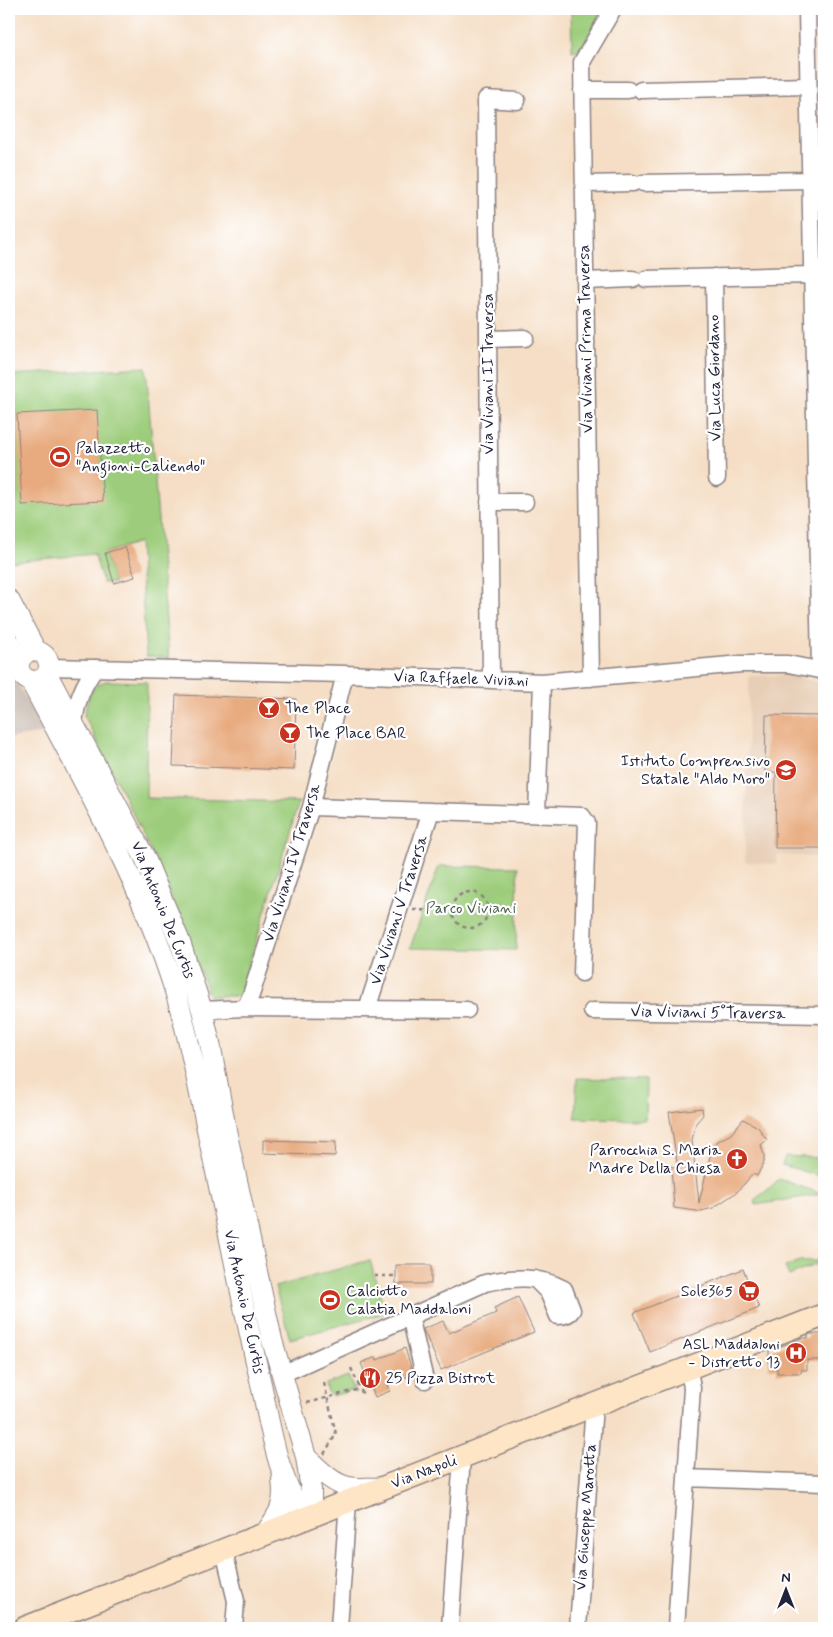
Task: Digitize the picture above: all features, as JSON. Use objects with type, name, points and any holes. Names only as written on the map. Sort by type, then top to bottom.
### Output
[{"type":"main road","name":"Via Napoli","points":[[25,1628],[824,1315]]},
{"type":"street","name":"Via Viviani Prima Traversa","points":[[592,678],[582,62],[613,9]]},
{"type":"street","points":[[807,9],[808,86],[817,134],[810,180],[822,670]]},
{"type":"street","points":[[582,90],[808,86]]},
{"type":"street","name":"Via Viviani II Traversa","points":[[491,680],[486,99],[517,101]]},
{"type":"street","points":[[584,184],[810,180]]},
{"type":"street","points":[[586,281],[812,274]]},
{"type":"street","name":"Via Luca Giordano","points":[[714,277],[717,478]]},
{"type":"street","points":[[488,339],[525,338]]},
{"type":"street","points":[[489,502],[525,502]]},
{"type":"street","name":"Via Antonio De Curtis","points":[[9,600],[36,650],[46,656],[29,670]]},
{"type":"street","name":"Via Antonio De Curtis","points":[[9,642],[29,670],[74,724],[145,858],[180,942],[202,1010],[210,1043],[218,1136],[252,1342],[280,1466],[284,1494],[282,1508],[264,1535]]},
{"type":"street","name":"Via Raffaele Viviani","points":[[29,670],[96,668],[345,674],[542,682],[741,664],[788,664],[822,670]]},
{"type":"street","points":[[74,724],[76,707],[87,679],[96,668]]},
{"type":"street","name":"Via Antonio De Curtis","points":[[29,670],[126,865],[159,944],[180,1008],[218,1136],[291,1407],[314,1457],[310,1504],[306,1518]]},
{"type":"street","name":"Via Viviani IV Traversa","points":[[245,1008],[251,995],[310,808],[345,674]]},
{"type":"street","points":[[537,814],[542,682]]},
{"type":"street","name":"Via Viviani V Traversa","points":[[310,808],[582,816],[587,823],[582,973]]},
{"type":"street","name":"Via Viviani V Traversa","points":[[367,1010],[431,811]]},
{"type":"street","points":[[202,1010],[245,1008],[467,1010]]},
{"type":"street","name":"Via Viviani 5°Traversa","points":[[592,1011],[824,1015]]},
{"type":"street","points":[[282,1374],[485,1283],[506,1279],[535,1279]]},
{"type":"street","points":[[410,1316],[425,1380]]},
{"type":"street","points":[[676,1628],[692,1388],[689,1369]]},
{"type":"street","name":"Via Giuseppe Marotta","points":[[578,1628],[594,1405]]},
{"type":"street","points":[[314,1457],[331,1479],[340,1484],[348,1487],[384,1488]]},
{"type":"street","points":[[450,1628],[462,1457]]},
{"type":"street","name":"Via Antonio De Curtis","points":[[280,1466],[291,1494],[306,1518]]},
{"type":"street","points":[[686,1478],[824,1483]]},
{"type":"street","points":[[340,1628],[348,1501]]},
{"type":"street","points":[[224,1550],[236,1601],[234,1628]]},
{"type":"path","points":[[472,891],[483,896],[489,912],[484,922],[474,928],[468,928],[456,922],[451,911],[452,904],[460,894],[472,891]]},
{"type":"path","points":[[399,909],[451,911]]},
{"type":"path","points":[[374,1276],[396,1276]]},
{"type":"path","points":[[351,1368],[364,1395]]},
{"type":"path","points":[[314,1457],[336,1434],[324,1383]]},
{"type":"path","points":[[291,1407],[360,1389]]},
{"type":"shaded area","name":"Istituto Comprensivo Statale \"Aldo Moro\"","points":[[788,675],[824,684],[824,857],[777,855],[776,864],[745,862],[749,676]]},
{"type":"shaded area","points":[[9,677],[19,686],[46,733],[9,738]]},
{"type":"green space","points":[[571,9],[603,9],[580,50],[572,51]]},
{"type":"green space","points":[[146,367],[169,658],[146,656],[139,542],[105,553],[114,583],[103,583],[94,554],[9,562],[9,375]]},
{"type":"green space","points":[[106,681],[147,682],[146,798],[299,802],[239,996],[209,996],[167,888],[84,715],[90,694],[96,687]]},
{"type":"green space","name":"Parco Viviani","points":[[439,866],[518,867],[516,950],[410,948]]},
{"type":"green space","points":[[577,1078],[646,1080],[645,1119],[575,1118]]},
{"type":"green space","points":[[785,1156],[824,1158],[822,1175],[782,1165]]},
{"type":"green space","points":[[779,1179],[822,1194],[756,1205],[754,1200]]},
{"type":"green space","name":"Calciotto Calatia Maddaloni","points":[[370,1260],[385,1313],[290,1339],[275,1287]]},
{"type":"green space","points":[[800,1261],[824,1261],[789,1276],[785,1267]]},
{"type":"green space","points":[[348,1376],[354,1390],[332,1396],[328,1393],[326,1384]]},
{"type":"building","name":"Palazzetto \"Angioni-Caliendo\"","points":[[97,410],[103,501],[22,505],[17,414]]},
{"type":"building","points":[[125,547],[135,577],[114,583],[105,553]]},
{"type":"building","points":[[176,695],[296,699],[294,770],[173,766]]},
{"type":"building","points":[[766,715],[823,716],[824,848],[775,848],[776,772],[765,772]]},
{"type":"building","points":[[702,1108],[703,1115],[696,1123],[692,1140],[699,1203],[712,1148],[718,1141],[731,1134],[743,1119],[758,1127],[767,1140],[761,1145],[764,1162],[757,1176],[753,1174],[737,1192],[713,1208],[697,1212],[674,1208],[671,1166],[678,1169],[669,1112]]},
{"type":"building","points":[[263,1140],[336,1142],[335,1156],[263,1153]]},
{"type":"building","points":[[396,1265],[431,1265],[431,1284],[396,1284]]},
{"type":"building","points":[[743,1269],[759,1308],[650,1352],[634,1313]]},
{"type":"building","points":[[518,1297],[534,1332],[441,1370],[423,1329],[443,1321],[449,1333],[496,1313],[494,1308]]},
{"type":"building","name":"ASL Maddaloni - Distretto 13","points":[[810,1334],[824,1334],[824,1360],[807,1360],[807,1370],[801,1370],[801,1373],[777,1373],[777,1368],[769,1368],[769,1351],[802,1338],[808,1338]]},
{"type":"building","points":[[405,1348],[413,1374],[388,1385],[390,1391],[375,1397],[361,1363],[376,1357],[377,1360]]},
{"type":"place","name":"Palazzetto \"Angioni-Caliendo\"","points":[[60,457]]},
{"type":"place","name":"The Place","points":[[269,708]]},
{"type":"place","name":"The Place BAR","points":[[290,733]]},
{"type":"place","name":"Istituto Comprensivo Statale \"Aldo Moro\"","points":[[786,770]]},
{"type":"place","name":"Parrocchia S. Maria Madre Della Chiesa","points":[[737,1159]]},
{"type":"place","name":"Sole365","points":[[749,1291]]},
{"type":"place","name":"Calciotto Calatia Maddaloni","points":[[330,1300]]},
{"type":"place","name":"ASL Maddaloni - Distretto 13","points":[[796,1353]]},
{"type":"place","name":"25 Pizza Bistrot","points":[[370,1378]]}]
